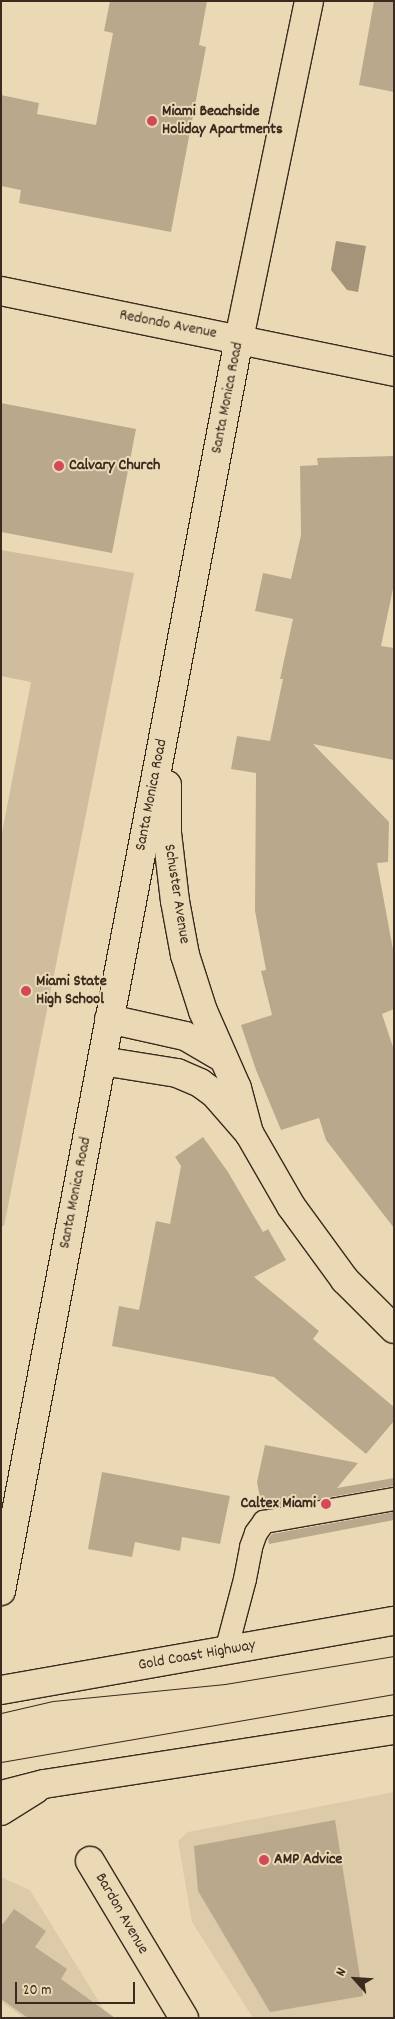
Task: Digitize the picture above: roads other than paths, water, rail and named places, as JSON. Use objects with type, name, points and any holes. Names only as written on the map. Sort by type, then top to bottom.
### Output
[{"type":"main road","name":"Santa Monica Road","points":[[1,1591],[239,339],[309,1]]},
{"type":"main road","name":"Redondo Avenue","points":[[1,291],[394,372]]},
{"type":"main road","name":"Schuster Avenue","points":[[166,724],[167,833],[175,901],[193,980],[203,1011],[236,1088],[249,1133]]},
{"type":"main road","points":[[109,1019],[185,1036],[223,1058]]},
{"type":"main road","name":"Schuster Avenue","points":[[102,1061],[177,1073],[200,1082],[216,1094],[249,1133],[290,1206],[345,1280],[394,1329]]},
{"type":"main road","name":"Gold Coast Highway","points":[[1,1690],[394,1621]]},
{"type":"main road","points":[[1,1794],[44,1784],[394,1730]]},
{"type":"main road","points":[[1,1811],[44,1784]]},
{"type":"main road","name":"Bardon Avenue","points":[[90,1861],[184,2018]]},
{"type":"lane","points":[[226,1650],[246,1579],[251,1547],[256,1533],[264,1522],[394,1499]]},
{"type":"tram line","points":[[1,1713],[53,1701],[225,1684],[394,1656]]},
{"type":"tram line","points":[[1,1762],[394,1694]]},
{"type":"place","name":"Miami Beachside Holiday Apartments","points":[[152,121]]},
{"type":"place","name":"Calvary Church","points":[[59,466]]},
{"type":"place","name":"Miami State High School","points":[[26,991]]},
{"type":"place","name":"Caltex Miami","points":[[326,1504]]},
{"type":"place","name":"AMP Advice","points":[[264,1860]]}]
